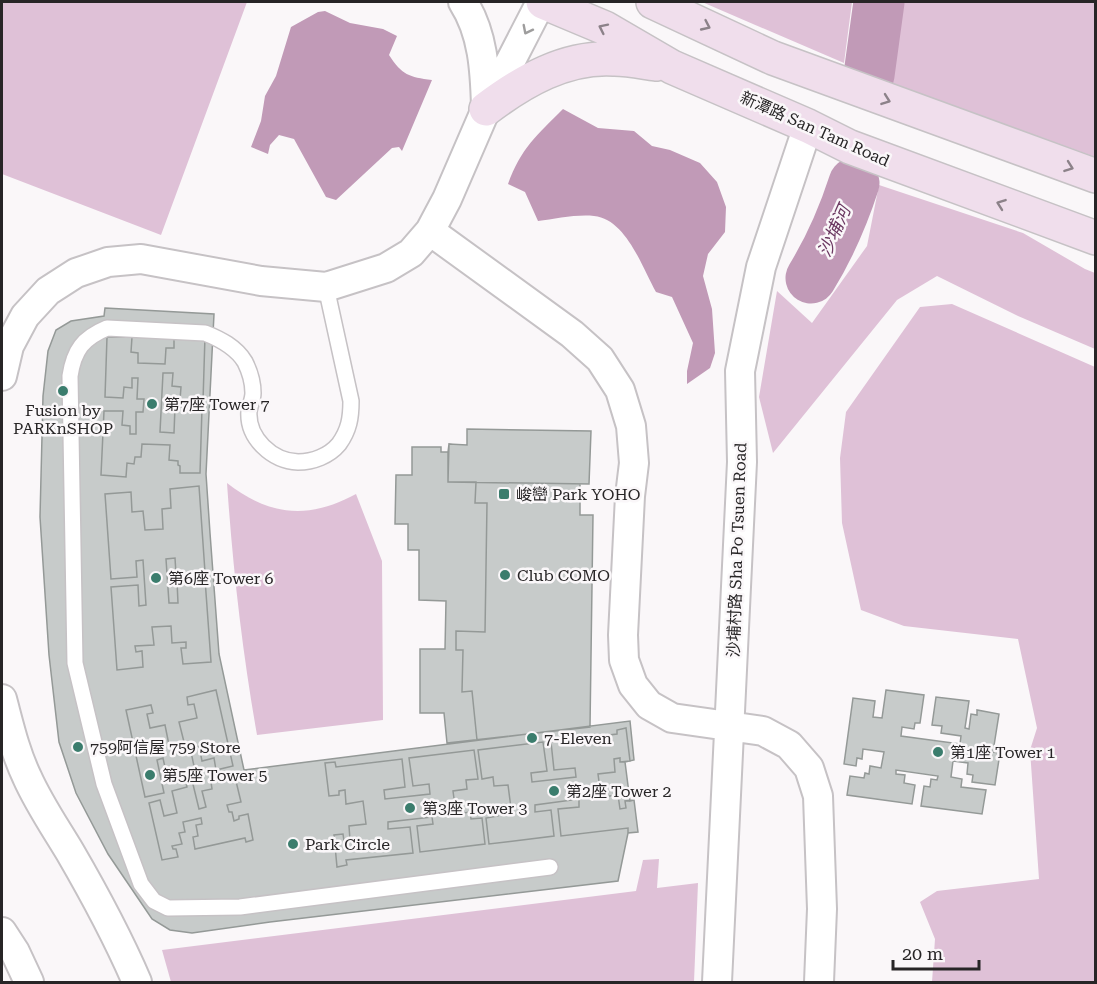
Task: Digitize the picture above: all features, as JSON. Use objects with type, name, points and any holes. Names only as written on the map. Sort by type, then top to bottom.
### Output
[{"type":"street","points":[[463,2],[471,15],[479,38],[485,77],[486,109]]},
{"type":"street","points":[[2,376],[9,346],[25,316],[48,291],[76,273],[108,262],[141,259],[261,281],[326,288],[386,268],[411,253],[430,231],[447,199],[486,109],[542,2]]},
{"type":"street","name":"新潭路 San Tam Road","points":[[542,2],[605,28],[672,67],[808,126],[850,147],[1095,238]]},
{"type":"street","points":[[653,2],[773,58],[1095,176]]},
{"type":"street","points":[[773,58],[790,76],[800,92],[806,107],[808,126]]},
{"type":"street","points":[[486,109],[515,87],[543,73],[591,59],[614,59],[672,67]]},
{"type":"street","name":"沙埔村路 Sha Po Tsuen Road","points":[[717,982],[742,462],[740,371],[761,267],[808,126]]},
{"type":"street","points":[[430,231],[572,334],[600,359],[620,390],[632,426],[634,463],[624,623],[624,660],[633,685],[649,705],[672,718],[763,732],[789,745],[809,768],[818,796],[822,909],[819,982]]},
{"type":"street","points":[[2,699],[11,735],[26,776],[122,946],[137,982]]},
{"type":"street","points":[[2,932],[15,952],[29,982]]},
{"type":"lane","points":[[326,288],[351,401],[351,418],[346,434],[336,447],[323,457],[307,462],[290,462],[275,456],[262,446],[250,422],[249,412],[253,394],[251,376],[243,359],[231,346],[217,338],[205,333],[107,328],[93,334],[82,344],[72,360],[70,376],[75,663],[104,784],[141,884],[154,901],[168,908],[240,907],[550,867]]},
{"type":"shaded area","points":[[2,2],[247,2],[161,235],[2,174]]},
{"type":"shaded area","points":[[702,2],[852,2],[844,63]]},
{"type":"shaded area","points":[[903,2],[1095,2],[1095,157],[892,83]]},
{"type":"shaded area","points":[[325,11],[350,23],[383,29],[397,36],[389,55],[394,62],[407,74],[432,80],[402,151],[399,147],[392,148],[336,200],[326,197],[294,139],[279,135],[270,145],[268,154],[251,147],[261,121],[265,96],[276,76],[291,27],[318,12]]},
{"type":"shaded area","points":[[563,109],[598,128],[634,131],[652,146],[670,150],[700,163],[717,182],[726,207],[725,232],[708,254],[703,276],[712,309],[715,353],[710,368],[687,384],[687,371],[693,343],[672,297],[656,292],[639,258],[624,235],[605,219],[594,216],[573,216],[538,221],[525,192],[508,184],[524,151]]},
{"type":"shaded area","points":[[879,185],[1023,233],[1095,273],[1095,349],[1018,316],[937,276],[897,300],[773,453],[759,397],[777,291],[812,323],[867,246]]},
{"type":"shaded area","points":[[952,304],[1095,367],[1095,982],[932,982],[935,939],[920,902],[937,891],[1039,879],[1030,750],[1037,728],[1018,639],[904,626],[861,610],[842,523],[840,458],[846,412],[920,307]]},
{"type":"shaded area","points":[[227,483],[259,502],[290,511],[322,508],[356,494],[382,561],[383,720],[257,735],[239,609]]},
{"type":"shaded area","points":[[659,859],[657,888],[698,883],[694,982],[171,982],[162,950],[636,891],[643,860]]},
{"type":"building","points":[[105,308],[214,314],[206,474],[219,654],[244,770],[630,721],[634,760],[625,762],[630,801],[634,800],[638,832],[628,833],[618,881],[192,933],[170,930],[152,919],[108,854],[76,793],[59,742],[49,655],[40,517],[43,396],[48,351],[56,330],[71,321],[104,316]]},
{"type":"building","name":"第7座 Tower 7","points":[[174,335],[205,336],[203,401],[180,400],[181,387],[172,386],[173,373],[163,373],[160,432],[174,433],[175,407],[202,408],[200,473],[180,473],[178,461],[169,460],[170,445],[142,444],[141,457],[135,457],[134,464],[127,463],[126,477],[101,475],[104,411],[123,411],[122,425],[130,426],[130,434],[136,434],[136,412],[143,412],[144,399],[137,399],[138,378],[132,378],[132,388],[124,387],[123,398],[105,397],[107,337],[132,337],[131,352],[138,353],[138,363],[165,364],[166,348],[174,348]]},
{"type":"building","points":[[467,429],[591,431],[589,484],[448,482],[449,444],[467,445]]},
{"type":"building","name":"Club COMO","points":[[467,429],[591,431],[589,484],[580,484],[580,515],[593,515],[590,727],[447,743],[444,713],[420,713],[420,649],[445,649],[446,601],[419,600],[419,550],[408,550],[408,524],[395,524],[396,475],[412,475],[412,447],[441,447],[441,452],[448,452],[449,444],[467,445]]},
{"type":"building","points":[[412,447],[441,447],[441,452],[448,452],[448,482],[476,482],[475,503],[487,503],[485,632],[456,631],[456,650],[463,650],[462,692],[472,691],[477,740],[447,743],[444,713],[420,713],[420,649],[445,649],[446,601],[419,600],[419,550],[408,550],[408,524],[395,524],[396,475],[412,475]]},
{"type":"building","name":"第6座 Tower 6","points":[[199,486],[205,572],[176,574],[175,558],[166,559],[169,603],[178,603],[177,581],[205,579],[211,662],[183,664],[181,648],[186,648],[186,642],[172,643],[171,626],[152,627],[154,645],[135,646],[136,652],[142,651],[143,667],[117,670],[111,587],[138,585],[139,606],[146,605],[143,560],[136,561],[137,577],[111,579],[105,494],[131,492],[132,512],[143,511],[145,530],[163,529],[162,509],[171,508],[170,489]]},
{"type":"building","name":"第5座 Tower 5","points":[[216,690],[233,766],[216,770],[214,758],[202,761],[199,746],[190,747],[195,771],[190,772],[199,809],[206,807],[202,791],[212,789],[211,782],[235,777],[241,802],[227,805],[229,812],[232,812],[234,821],[239,819],[239,816],[248,814],[253,840],[246,842],[245,838],[195,849],[193,837],[198,836],[196,825],[202,824],[201,818],[183,822],[185,832],[179,833],[182,844],[172,846],[176,849],[178,857],[162,860],[149,803],[160,800],[164,816],[177,813],[172,791],[187,787],[184,774],[167,777],[163,758],[157,760],[164,793],[145,797],[126,710],[151,705],[153,713],[147,714],[150,728],[165,725],[169,745],[184,742],[179,722],[197,718],[194,704],[188,705],[187,697]]},
{"type":"building","name":"第1座 Tower 1","points":[[886,690],[924,695],[920,723],[915,723],[914,729],[902,727],[901,736],[960,744],[961,736],[941,733],[942,726],[932,725],[936,697],[969,701],[965,728],[969,729],[971,714],[977,715],[977,710],[999,714],[993,752],[1000,753],[995,785],[972,782],[973,775],[967,774],[968,763],[953,761],[951,777],[962,779],[961,787],[986,790],[982,814],[921,806],[924,786],[930,787],[931,779],[937,780],[938,776],[896,770],[896,774],[905,775],[904,783],[915,785],[912,804],[847,795],[850,776],[864,778],[865,773],[869,774],[870,766],[881,768],[884,752],[863,749],[862,759],[857,758],[856,766],[844,764],[853,698],[875,701],[873,717],[882,718]]},
{"type":"building","name":"第2座 Tower 2","points":[[626,728],[630,761],[620,762],[620,758],[614,759],[615,772],[598,774],[601,797],[618,795],[620,809],[626,808],[625,801],[634,800],[638,832],[628,833],[628,828],[561,836],[558,809],[579,807],[579,799],[535,805],[535,812],[551,810],[554,836],[489,844],[486,818],[498,816],[497,809],[511,808],[508,785],[494,786],[493,777],[482,779],[478,750],[543,742],[547,771],[531,773],[532,782],[576,777],[575,768],[554,770],[551,742],[617,734],[617,730]]},
{"type":"building","name":"第3座 Tower 3","points":[[474,750],[478,779],[466,780],[467,789],[453,791],[456,814],[470,812],[471,819],[482,818],[485,844],[420,852],[417,826],[433,824],[432,817],[388,822],[388,829],[410,827],[413,853],[346,860],[347,865],[337,867],[334,835],[343,834],[344,841],[350,840],[349,826],[366,824],[363,801],[346,804],[345,790],[339,791],[339,795],[329,796],[325,763],[335,762],[336,767],[402,759],[405,787],[384,790],[385,799],[430,794],[429,784],[413,786],[409,758]]},
{"type":"waterway","name":"沙埔河","points":[[869,75],[879,2]]},
{"type":"waterway","name":"沙埔河","points":[[811,278],[836,232],[854,183]]},
{"type":"place","name":"Fusion by PARKnSHOP","points":[[63,391]]},
{"type":"place","name":"第7座 Tower 7","points":[[152,404]]},
{"type":"place","name":"峻巒 Park YOHO","points":[[504,494]]},
{"type":"place","name":"Club COMO","points":[[505,575]]},
{"type":"place","name":"第6座 Tower 6","points":[[156,578]]},
{"type":"place","name":"7-Eleven","points":[[532,738]]},
{"type":"place","name":"759阿信屋 759 Store","points":[[78,747]]},
{"type":"place","name":"第1座 Tower 1","points":[[938,752]]},
{"type":"place","name":"第5座 Tower 5","points":[[150,775]]},
{"type":"place","name":"第2座 Tower 2","points":[[554,791]]},
{"type":"place","name":"第3座 Tower 3","points":[[410,808]]},
{"type":"place","name":"Park Circle","points":[[293,844]]}]
